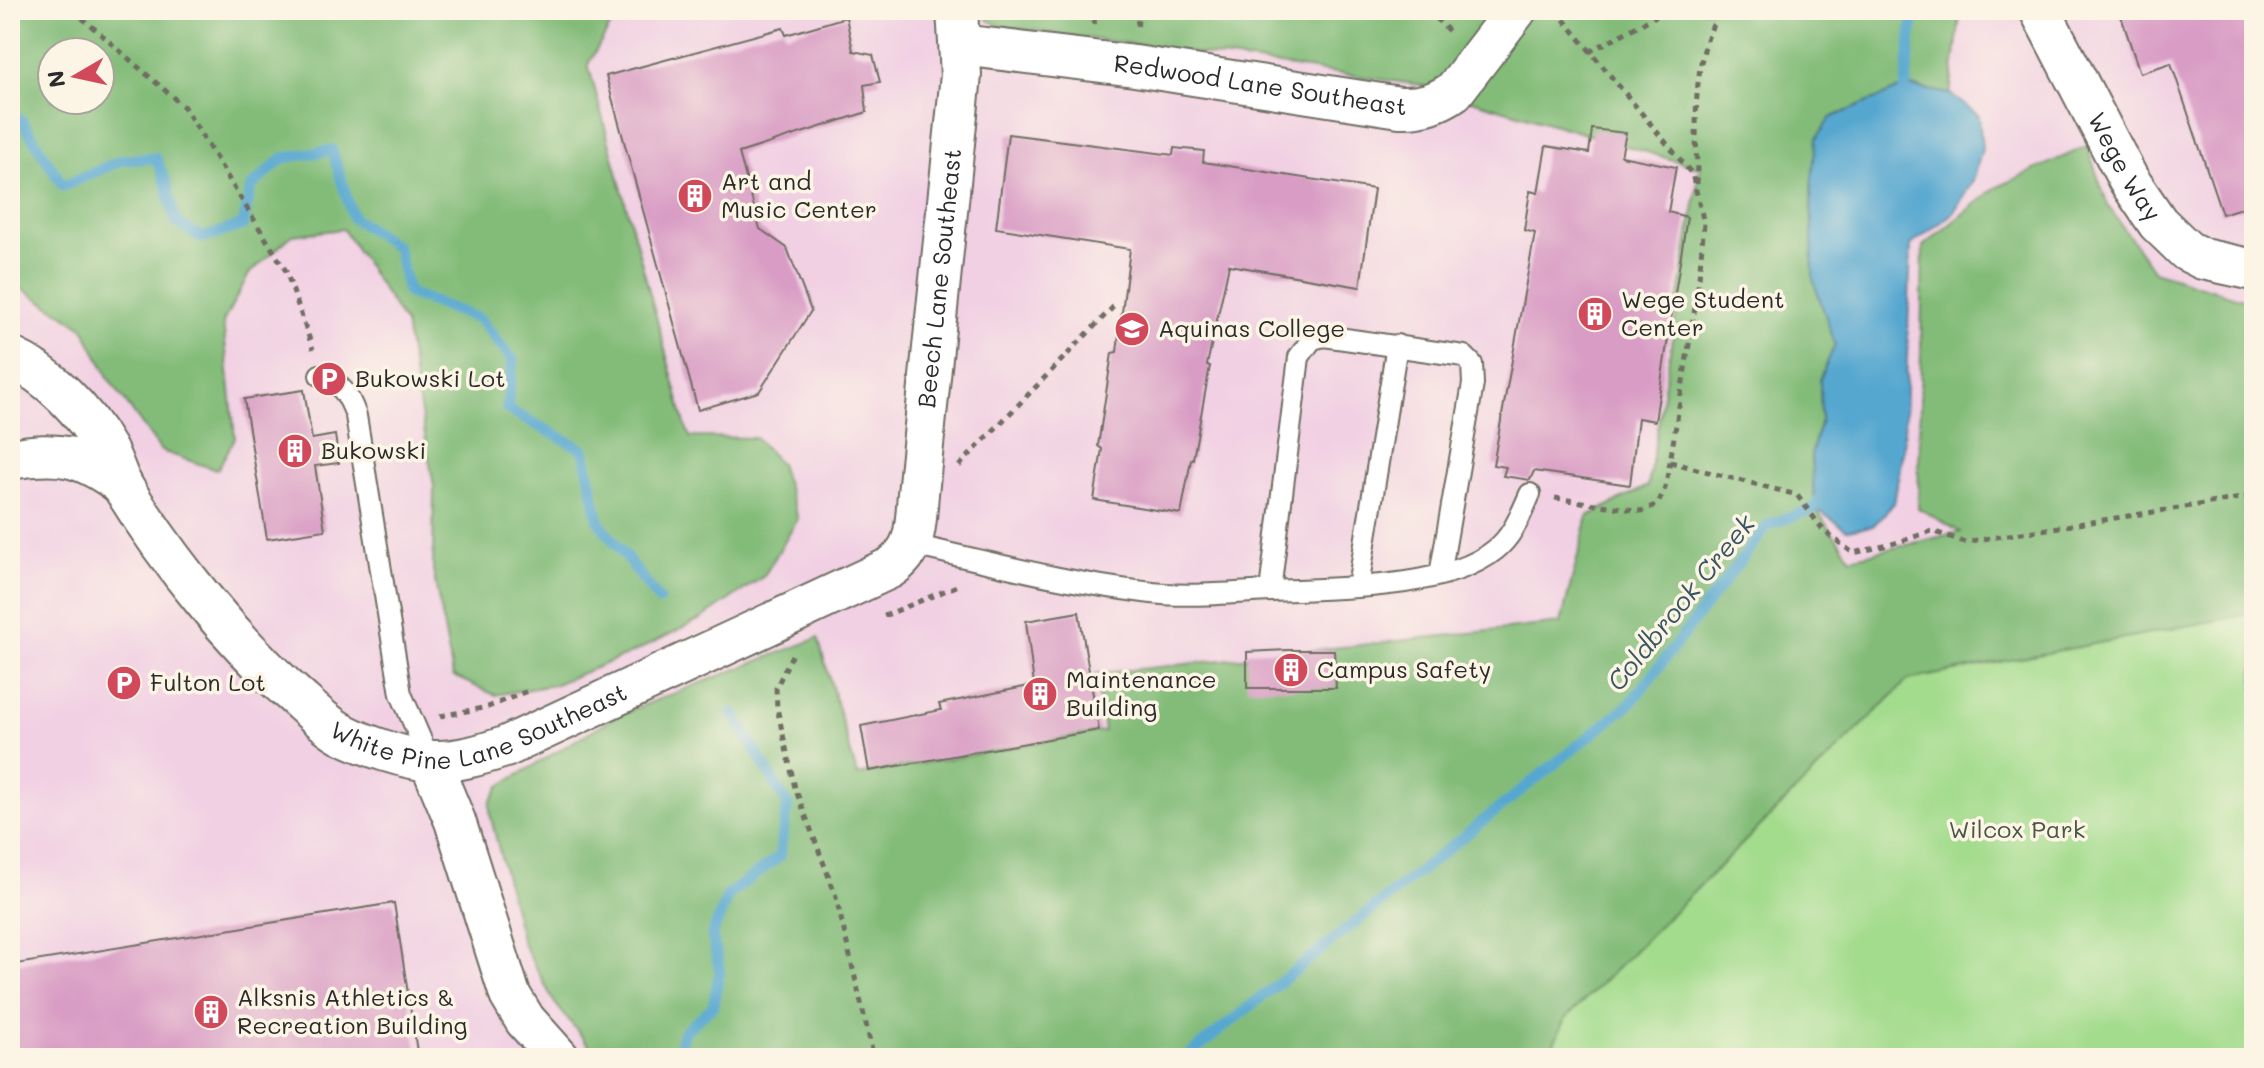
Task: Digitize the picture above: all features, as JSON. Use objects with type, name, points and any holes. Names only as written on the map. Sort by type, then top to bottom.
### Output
[{"type":"street","name":"Redwood Lane Southeast","points":[[959,28],[1135,66],[1400,107],[1417,107],[1431,104],[1454,91],[1516,10]]},
{"type":"street","name":"Wege Way","points":[[2040,10],[2128,179],[2158,223],[2181,246],[2203,259],[2254,270]]},
{"type":"street","name":"Beech Lane Southeast","points":[[912,545],[961,75],[959,28]]},
{"type":"street","name":"White Pine Lane Southeast","points":[[10,357],[32,368],[81,412],[108,452],[122,485],[196,589],[275,679],[340,732],[377,747],[430,761],[474,756],[518,742],[890,568],[912,545]]},
{"type":"street","name":"White Pine Lane Southeast","points":[[10,459],[62,454],[95,465],[122,485]]},
{"type":"street","points":[[430,761],[455,821],[510,995],[525,1020],[559,1058]]},
{"type":"lane","points":[[1270,591],[1295,374],[1302,350],[1312,339],[1324,336],[1464,356],[1474,370],[1440,575]]},
{"type":"lane","points":[[1358,587],[1397,345]]},
{"type":"lane","points":[[320,375],[339,384],[351,401],[356,416],[405,706],[430,761]]},
{"type":"lane","points":[[912,545],[1005,567],[1156,594],[1358,587],[1440,575],[1470,565],[1496,550],[1512,532],[1530,494]]},
{"type":"path","points":[[73,10],[184,107],[286,271],[320,375]]},
{"type":"path","points":[[1530,494],[1641,511],[1658,504],[1670,462],[1698,289],[1704,223],[1692,174],[1556,10]]},
{"type":"path","points":[[1589,52],[1667,10]]},
{"type":"path","points":[[1697,196],[1701,55],[1721,10]]},
{"type":"path","points":[[956,469],[1117,303]]},
{"type":"path","points":[[1670,462],[1797,495],[1824,531],[1853,553],[1932,531],[1965,542],[2254,496]]},
{"type":"path","points":[[882,617],[1005,567]]},
{"type":"path","points":[[794,651],[776,688],[777,708],[795,788],[835,893],[874,1058]]},
{"type":"path","points":[[405,706],[445,716],[488,707],[531,690]]},
{"type":"shaded area","name":"Aquinas College","points":[[10,10],[2254,10],[2254,558],[916,1058],[10,1058]]},
{"type":"green space","points":[[10,10],[620,10],[588,64],[685,424],[690,437],[756,438],[780,464],[798,519],[764,576],[701,619],[634,652],[553,685],[495,695],[453,676],[433,570],[434,486],[405,324],[343,229],[292,235],[249,274],[223,322],[235,438],[217,470],[161,451],[109,379],[83,327],[10,281]]},
{"type":"green space","points":[[979,10],[1961,10],[1950,94],[1907,86],[1813,279],[1836,344],[1820,380],[1821,420],[1811,455],[1815,508],[1851,558],[1960,532],[1918,508],[1923,246],[1995,188],[2087,146],[2108,206],[2154,271],[2254,300],[2254,613],[1908,680],[1565,1019],[1547,1058],[599,1058],[554,1002],[522,942],[490,814],[490,803],[500,786],[618,715],[818,638],[857,775],[1104,731],[1095,674],[1561,623],[1588,516],[1648,486],[1700,168],[1421,85],[1002,26],[989,21]]},
{"type":"green space","name":"Wilcox Park","points":[[2254,558],[2254,1054],[2232,1058],[916,1058],[874,791]]},
{"type":"water","points":[[1907,86],[1950,94],[1979,116],[1982,149],[1973,181],[1953,213],[1911,245],[1904,444],[1894,503],[1873,526],[1847,530],[1815,508],[1811,455],[1821,420],[1820,380],[1835,344],[1813,279],[1811,188],[1816,140],[1830,118]]},
{"type":"building","points":[[2119,10],[2254,10],[2254,204],[2222,214],[2171,63],[2140,73]]},
{"type":"building","name":"Art and Music Center","points":[[846,17],[853,51],[873,55],[880,82],[864,85],[867,112],[739,153],[760,229],[787,248],[811,311],[759,392],[698,410],[606,76],[783,28],[786,35]]},
{"type":"building","name":"Wege Student Center","points":[[1592,129],[1626,133],[1621,156],[1676,167],[1668,212],[1687,217],[1655,421],[1638,418],[1630,485],[1534,471],[1530,480],[1503,476],[1506,467],[1493,465],[1535,233],[1524,230],[1530,191],[1538,193],[1546,146],[1589,153]]},
{"type":"building","points":[[1008,134],[1173,155],[1174,148],[1204,151],[1203,162],[1374,189],[1360,287],[1229,265],[1207,365],[1210,366],[1181,514],[1094,500],[1102,449],[1098,446],[1112,353],[1117,352],[1130,249],[996,228]]},
{"type":"building","name":"Bukowski","points":[[304,390],[312,439],[335,435],[339,463],[315,466],[325,530],[267,539],[244,399]]},
{"type":"building","name":"Maintenance Building","points":[[1079,612],[1099,730],[869,771],[861,726],[941,710],[939,704],[1034,685],[1026,621]]},
{"type":"building","name":"Campus Safety","points":[[1334,650],[1336,688],[1247,688],[1247,652]]},
{"type":"building","name":"Alksnis Athletics & Recreation Building","points":[[394,903],[418,1058],[10,1058],[10,965]]},
{"type":"waterway","name":"Coldbrook Creek","points":[[1904,101],[1914,10]]},
{"type":"waterway","points":[[10,111],[23,122],[63,186],[122,160],[156,158],[176,222],[202,238],[243,225],[251,187],[283,158],[332,150],[353,218],[397,247],[408,293],[479,319],[513,360],[507,409],[584,450],[599,522],[659,600]]},
{"type":"waterway","name":"Coldbrook Creek","points":[[1185,1058],[1630,704],[1768,525],[1815,508],[1821,495]]},
{"type":"waterway","points":[[678,1058],[683,1033],[713,1006],[720,971],[712,935],[728,895],[779,857],[788,805],[733,713]]},
{"type":"place","name":"Art and Music Center","points":[[695,196]]},
{"type":"place","name":"Wege Student Center","points":[[1595,314]]},
{"type":"place","name":"Aquinas College","points":[[1132,329]]},
{"type":"place","name":"Bukowski Lot","points":[[329,379]]},
{"type":"place","name":"Bukowski","points":[[295,451]]},
{"type":"place","name":"Campus Safety","points":[[1291,670]]},
{"type":"place","name":"Fulton Lot","points":[[124,683]]},
{"type":"place","name":"Maintenance Building","points":[[1040,694]]},
{"type":"place","name":"Alksnis Athletics & Recreation Building","points":[[211,1012]]}]
